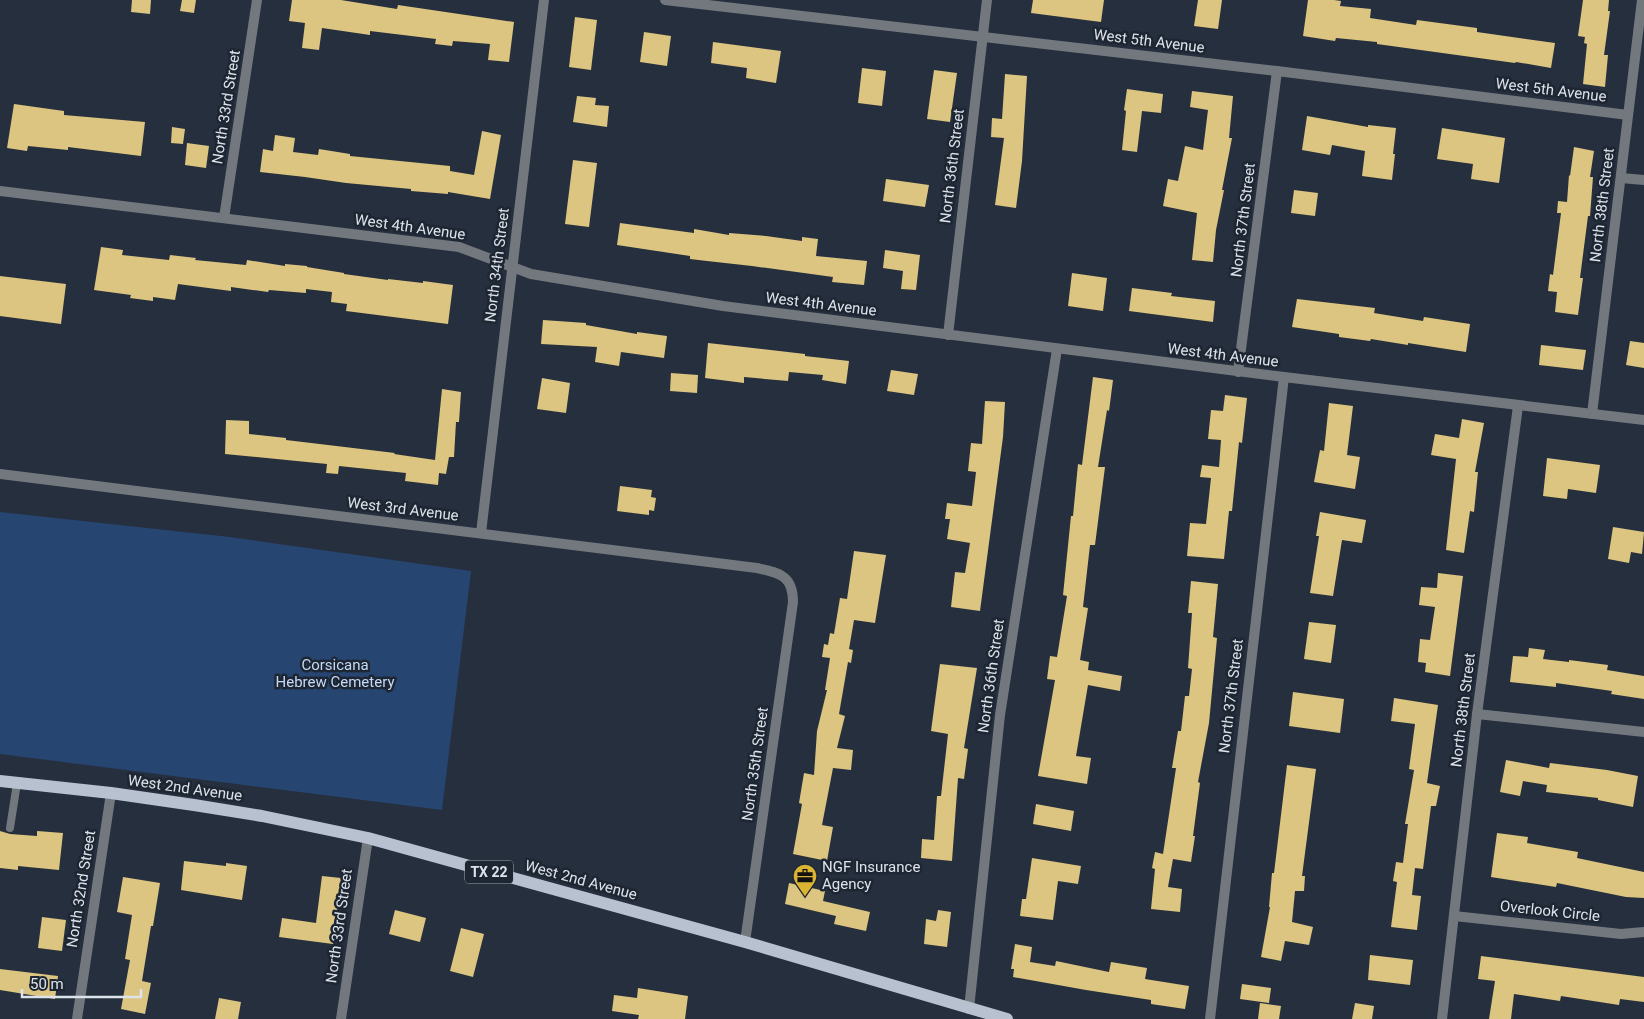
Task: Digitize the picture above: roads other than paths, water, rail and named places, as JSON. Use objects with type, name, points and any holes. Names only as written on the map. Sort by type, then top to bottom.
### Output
[{"type":"main road","name":"West 2nd Avenue","points":[[0,781],[111,793],[262,816],[368,838],[746,942],[969,1009]]},
{"type":"main road","name":"TX 22","points":[[969,1009],[1007,1019]]},
{"type":"street","name":"North 33rd Street","points":[[224,218],[257,0]]},
{"type":"street","name":"North 34th Street","points":[[481,533],[511,266],[544,0]]},
{"type":"street","name":"West 5th Avenue","points":[[665,0],[1628,115]]},
{"type":"street","name":"North 36th Street","points":[[948,335],[987,0]]},
{"type":"street","name":"North 38th Street","points":[[1592,414],[1642,0]]},
{"type":"street","name":"North 37th Street","points":[[1238,372],[1277,72]]},
{"type":"street","points":[[1621,178],[1644,180]]},
{"type":"street","name":"West 4th Avenue","points":[[0,191],[459,247],[531,274],[723,306],[1284,378],[1644,420]]},
{"type":"street","name":"North 36th Street","points":[[969,1009],[1000,715],[1057,349]]},
{"type":"street","name":"North 37th Street","points":[[1210,1019],[1284,378]]},
{"type":"street","name":"North 38th Street","points":[[1442,1019],[1477,714],[1518,406]]},
{"type":"street","name":"West 3rd Avenue","points":[[0,474],[757,568],[779,573],[787,579],[793,591]]},
{"type":"street","name":"North 35th Street","points":[[746,942],[793,591]]},
{"type":"street","points":[[1477,714],[1644,732]]},
{"type":"street","name":"North 32nd Street","points":[[77,1019],[111,793]]},
{"type":"street","name":"North 33rd Street","points":[[341,1019],[368,838]]},
{"type":"street","name":"Overlook Circle","points":[[1454,916],[1621,934],[1644,932]]},
{"type":"lane","points":[[10,828],[17,783]]},
{"type":"place","name":"NGF Insurance Agency","points":[[805,897]]},
{"type":"park label","name":"Corsicana Hebrew Cemetery","points":[[335,674]]}]
